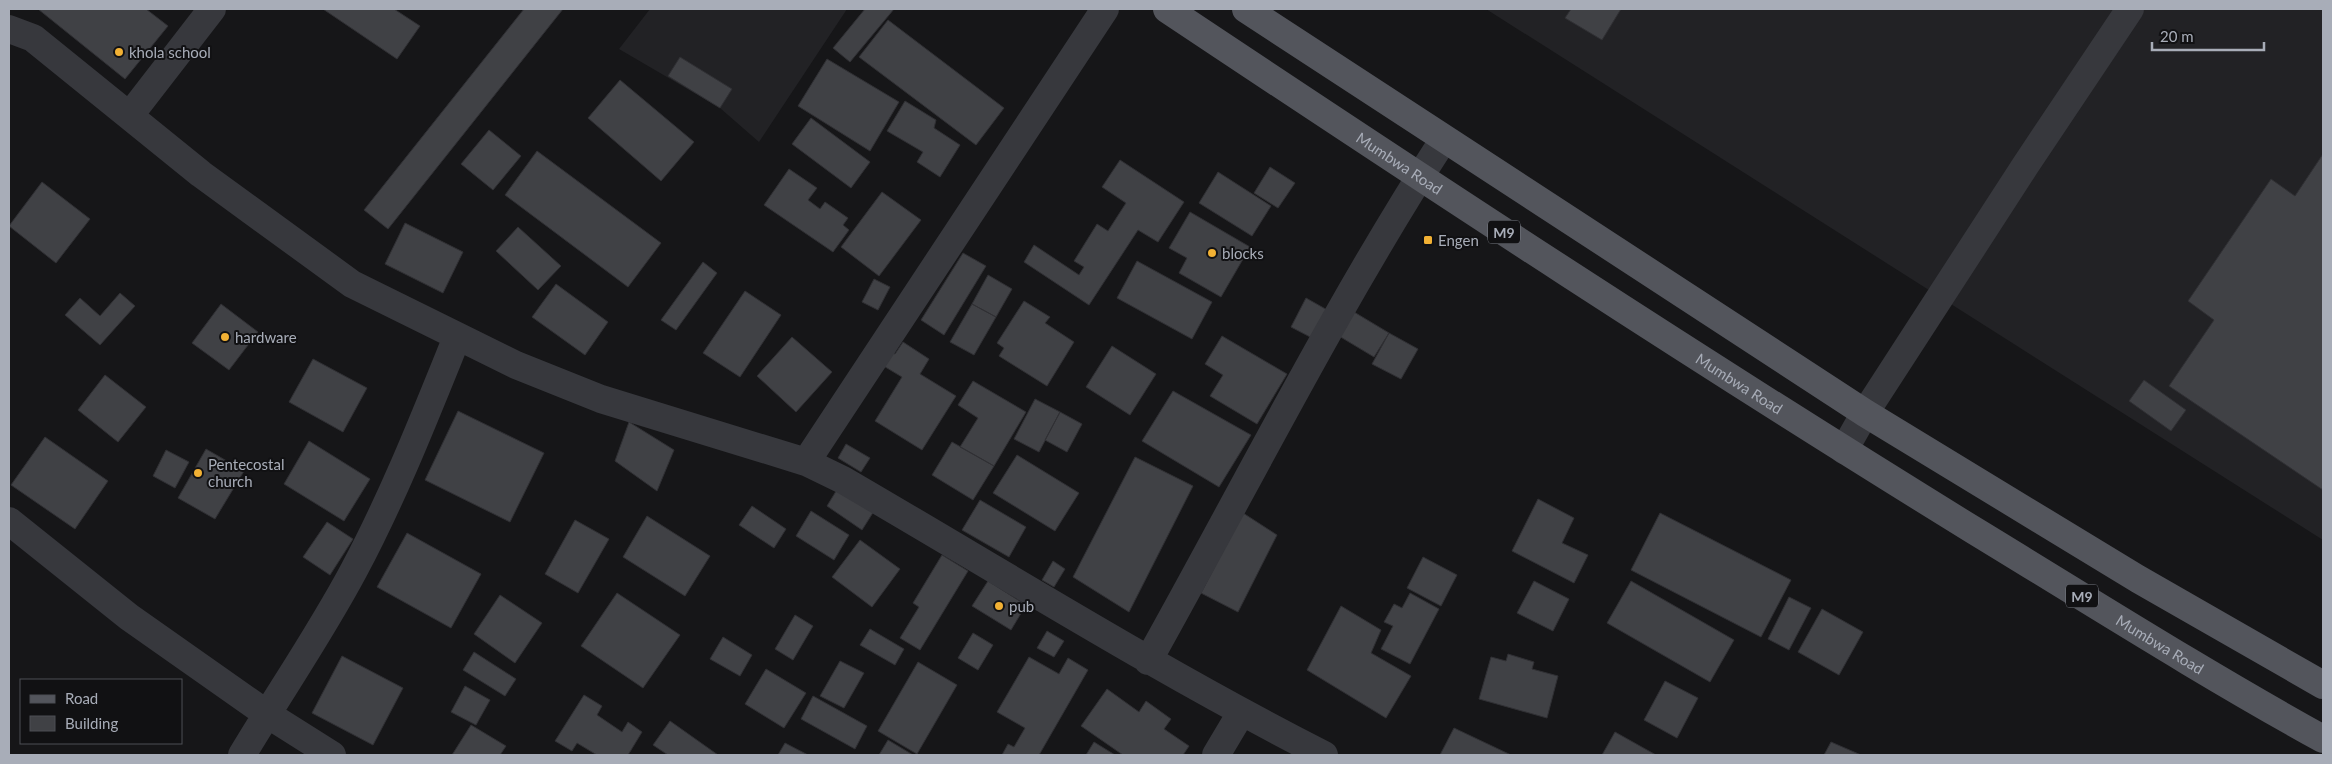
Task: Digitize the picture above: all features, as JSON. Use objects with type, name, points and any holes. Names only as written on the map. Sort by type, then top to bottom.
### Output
[{"type":"main road","name":"Mumbwa Road","points":[[1167,9],[1419,177],[1844,450],[2126,623],[2323,739]]},
{"type":"main road","points":[[1246,9],[1865,413],[2138,579],[2323,685]]},
{"type":"street","points":[[130,115],[212,9]]},
{"type":"street","points":[[806,462],[1105,9]]},
{"type":"street","points":[[1844,450],[1865,413],[2025,166],[2130,9]]},
{"type":"street","points":[[9,29],[33,38],[201,174],[352,284],[516,365],[601,399],[806,462],[843,480],[1148,661],[1241,713],[1324,755]]},
{"type":"street","points":[[1148,661],[1218,536],[1298,384],[1419,177],[1444,139]]},
{"type":"street","points":[[242,755],[266,714],[312,644],[354,569],[417,436],[457,337]]},
{"type":"street","points":[[9,522],[129,617],[266,714],[332,755]]},
{"type":"street","points":[[1216,755],[1241,713]]},
{"type":"shaded area","points":[[650,9],[847,9],[759,142],[720,108],[619,49]]},
{"type":"shaded area","points":[[1486,9],[2323,9],[2323,540]]},
{"type":"building","name":"khola school","points":[[38,9],[146,9],[168,26],[125,79]]},
{"type":"building","points":[[323,9],[394,9],[420,26],[397,59]]},
{"type":"building","points":[[524,9],[563,9],[388,229],[364,210]]},
{"type":"building","points":[[865,9],[894,9],[850,62],[833,48]]},
{"type":"building","points":[[1571,9],[1621,9],[1602,40],[1565,18]]},
{"type":"building","points":[[888,20],[1004,108],[976,145],[859,57]]},
{"type":"building","points":[[680,57],[732,89],[720,108],[668,76]]},
{"type":"building","points":[[827,59],[899,102],[870,151],[798,106]]},
{"type":"building","points":[[620,80],[694,142],[661,181],[588,118]]},
{"type":"building","points":[[905,101],[936,120],[934,128],[960,145],[940,177],[917,162],[923,152],[887,131]]},
{"type":"building","points":[[811,118],[870,162],[851,188],[792,144]]},
{"type":"building","points":[[489,130],[521,156],[493,190],[461,164]]},
{"type":"building","points":[[537,151],[661,243],[628,287],[505,195]]},
{"type":"building","points":[[2323,154],[2323,490],[2169,386],[2214,320],[2188,301],[2271,179],[2295,196]]},
{"type":"building","points":[[1120,160],[1184,202],[1158,242],[1138,230],[1089,305],[1024,262],[1034,245],[1079,275],[1084,267],[1074,261],[1097,224],[1108,231],[1126,203],[1102,187]]},
{"type":"building","points":[[1270,167],[1295,183],[1278,208],[1254,193]]},
{"type":"building","points":[[789,169],[817,188],[808,200],[820,209],[825,202],[848,218],[843,225],[849,230],[833,252],[764,205]]},
{"type":"building","points":[[1218,172],[1271,206],[1252,236],[1199,203]]},
{"type":"building","points":[[42,182],[90,219],[56,263],[9,226]]},
{"type":"building","points":[[882,192],[921,220],[879,276],[841,247]]},
{"type":"building","name":"blocks","points":[[1190,212],[1250,247],[1221,297],[1179,273],[1187,258],[1169,248]]},
{"type":"building","points":[[405,223],[463,252],[443,293],[385,264]]},
{"type":"building","points":[[518,227],[561,266],[538,290],[496,251]]},
{"type":"building","points":[[963,253],[986,266],[944,335],[921,320]]},
{"type":"building","points":[[1137,261],[1212,302],[1192,339],[1117,298]]},
{"type":"building","points":[[703,262],[717,273],[676,330],[661,320]]},
{"type":"building","points":[[988,275],[1012,289],[996,317],[972,304]]},
{"type":"building","points":[[874,279],[890,287],[878,310],[862,302]]},
{"type":"building","points":[[556,284],[608,322],[585,355],[532,317]]},
{"type":"building","points":[[745,291],[781,315],[740,377],[703,353]]},
{"type":"building","points":[[120,293],[135,306],[100,345],[65,315],[80,298],[100,316]]},
{"type":"building","points":[[1306,298],[1329,311],[1314,339],[1291,327]]},
{"type":"building","points":[[1024,301],[1050,317],[1045,323],[1074,342],[1047,386],[999,356],[1004,348],[997,343]]},
{"type":"building","name":"hardware","points":[[221,304],[258,332],[229,370],[192,343]]},
{"type":"building","points":[[972,304],[996,317],[974,355],[950,342]]},
{"type":"building","points":[[1354,312],[1389,333],[1374,357],[1339,336]]},
{"type":"building","points":[[1389,333],[1418,349],[1401,379],[1372,364]]},
{"type":"building","points":[[1222,336],[1287,374],[1257,424],[1210,396],[1223,375],[1205,364]]},
{"type":"building","points":[[792,337],[832,372],[796,412],[757,376]]},
{"type":"building","points":[[903,342],[929,359],[920,374],[956,396],[922,450],[875,421],[902,377],[882,365],[890,352],[895,354]]},
{"type":"building","points":[[1112,346],[1156,374],[1130,415],[1086,387]]},
{"type":"building","points":[[313,359],[367,388],[343,432],[289,402]]},
{"type":"building","points":[[105,375],[146,407],[118,442],[78,410]]},
{"type":"building","points":[[2144,380],[2186,410],[2171,431],[2129,401]]},
{"type":"building","points":[[973,381],[1026,412],[994,466],[960,447],[978,418],[958,405]]},
{"type":"building","points":[[1173,391],[1251,435],[1219,487],[1142,441]]},
{"type":"building","points":[[1035,399],[1060,412],[1039,452],[1014,439]]},
{"type":"building","points":[[458,411],[544,453],[510,522],[425,480]]},
{"type":"building","points":[[1060,412],[1082,424],[1067,452],[1045,440]]},
{"type":"building","points":[[629,422],[674,450],[657,491],[615,461]]},
{"type":"building","points":[[45,437],[108,481],[75,529],[11,485]]},
{"type":"building","points":[[309,441],[370,479],[344,521],[284,484]]},
{"type":"building","points":[[952,442],[994,466],[973,500],[932,475]]},
{"type":"building","points":[[846,444],[870,458],[861,472],[838,458]]},
{"type":"building","points":[[206,449],[244,471],[215,519],[178,498]]},
{"type":"building","points":[[166,450],[189,462],[175,488],[153,476]]},
{"type":"building","points":[[1017,455],[1079,493],[1055,531],[993,493]]},
{"type":"building","points":[[1135,457],[1193,486],[1129,612],[1073,577]]},
{"type":"building","points":[[838,488],[874,511],[862,530],[827,506]]},
{"type":"building","points":[[1538,499],[1574,518],[1562,543],[1588,555],[1574,583],[1512,551]]},
{"type":"building","points":[[980,500],[1026,527],[1009,557],[962,530]]},
{"type":"building","points":[[752,506],[786,529],[774,548],[739,525]]},
{"type":"building","points":[[811,511],[849,535],[834,560],[796,536]]},
{"type":"building","points":[[1243,513],[1277,535],[1238,612],[1201,593]]},
{"type":"building","points":[[1660,513],[1791,580],[1761,637],[1631,570]]},
{"type":"building","points":[[647,516],[710,556],[685,596],[623,557]]},
{"type":"building","points":[[575,520],[609,539],[578,593],[545,574]]},
{"type":"building","points":[[327,522],[353,539],[330,575],[303,557]]},
{"type":"building","points":[[407,533],[481,574],[451,628],[377,587]]},
{"type":"building","points":[[860,540],[900,569],[872,607],[832,577]]},
{"type":"building","points":[[942,555],[968,571],[920,650],[900,638],[919,607],[913,603]]},
{"type":"building","points":[[1423,557],[1457,575],[1441,606],[1407,588]]},
{"type":"building","points":[[1053,561],[1065,569],[1054,587],[1042,580]]},
{"type":"building","name":"pub","points":[[988,581],[1026,605],[1011,630],[972,606]]},
{"type":"building","points":[[1534,581],[1569,599],[1553,631],[1517,613]]},
{"type":"building","points":[[1631,581],[1734,640],[1710,682],[1607,623]]},
{"type":"building","points":[[617,593],[680,635],[643,688],[581,646]]},
{"type":"building","points":[[1410,593],[1439,609],[1410,664],[1381,649],[1393,626],[1384,622],[1394,604],[1402,608]]},
{"type":"building","points":[[500,595],[542,623],[515,663],[474,634]]},
{"type":"building","points":[[1789,597],[1811,608],[1789,650],[1768,639]]},
{"type":"building","points":[[1341,606],[1381,630],[1371,653],[1411,676],[1386,718],[1307,670]]},
{"type":"building","points":[[1822,609],[1863,632],[1839,675],[1798,652]]},
{"type":"building","points":[[795,615],[813,626],[793,660],[775,649]]},
{"type":"building","points":[[870,629],[904,649],[895,665],[860,645]]},
{"type":"building","points":[[1047,631],[1064,641],[1054,657],[1037,648]]},
{"type":"building","points":[[973,633],[993,645],[978,670],[958,658]]},
{"type":"building","points":[[723,637],[752,655],[740,676],[710,659]]},
{"type":"building","points":[[474,652],[516,679],[505,696],[463,670]]},
{"type":"building","points":[[1508,654],[1534,662],[1532,669],[1558,676],[1547,718],[1479,699],[1491,657],[1506,661]]},
{"type":"building","points":[[342,656],[403,688],[373,745],[312,713]]},
{"type":"building","points":[[1029,657],[1059,674],[1068,658],[1088,670],[1039,755],[1002,755],[1008,744],[1014,747],[1025,728],[997,712]]},
{"type":"building","points":[[840,661],[864,673],[844,708],[820,696]]},
{"type":"building","points":[[918,662],[957,685],[917,754],[878,731]]},
{"type":"building","points":[[766,669],[806,693],[784,728],[745,704]]},
{"type":"building","points":[[1665,681],[1698,698],[1677,738],[1644,720]]},
{"type":"building","points":[[465,686],[490,700],[476,725],[451,712]]},
{"type":"building","points":[[1107,689],[1139,712],[1146,701],[1171,719],[1164,729],[1189,746],[1183,755],[1123,755],[1081,726]]},
{"type":"building","points":[[584,695],[602,706],[597,715],[622,732],[628,722],[642,732],[628,755],[597,755],[577,743],[572,751],[555,741]]},
{"type":"building","points":[[813,696],[867,726],[855,749],[801,719]]},
{"type":"building","points":[[670,721],[718,755],[668,755],[653,745]]},
{"type":"building","points":[[471,725],[506,746],[500,755],[452,755]]},
{"type":"building","points":[[1454,728],[1511,755],[1440,755]]},
{"type":"building","points":[[1615,732],[1656,755],[1602,755]]},
{"type":"building","points":[[888,740],[913,755],[879,755]]},
{"type":"building","points":[[1094,742],[1115,755],[1086,755]]},
{"type":"building","points":[[1831,742],[1861,755],[1824,755]]},
{"type":"building","points":[[785,743],[808,755],[778,755]]},
{"type":"place","name":"khola school","points":[[119,52]]},
{"type":"place","name":"Engen","points":[[1428,240]]},
{"type":"place","name":"blocks","points":[[1212,253]]},
{"type":"place","name":"hardware","points":[[225,337]]},
{"type":"place","name":"Pentecostal church","points":[[198,473]]},
{"type":"place","name":"pub","points":[[999,606]]}]
